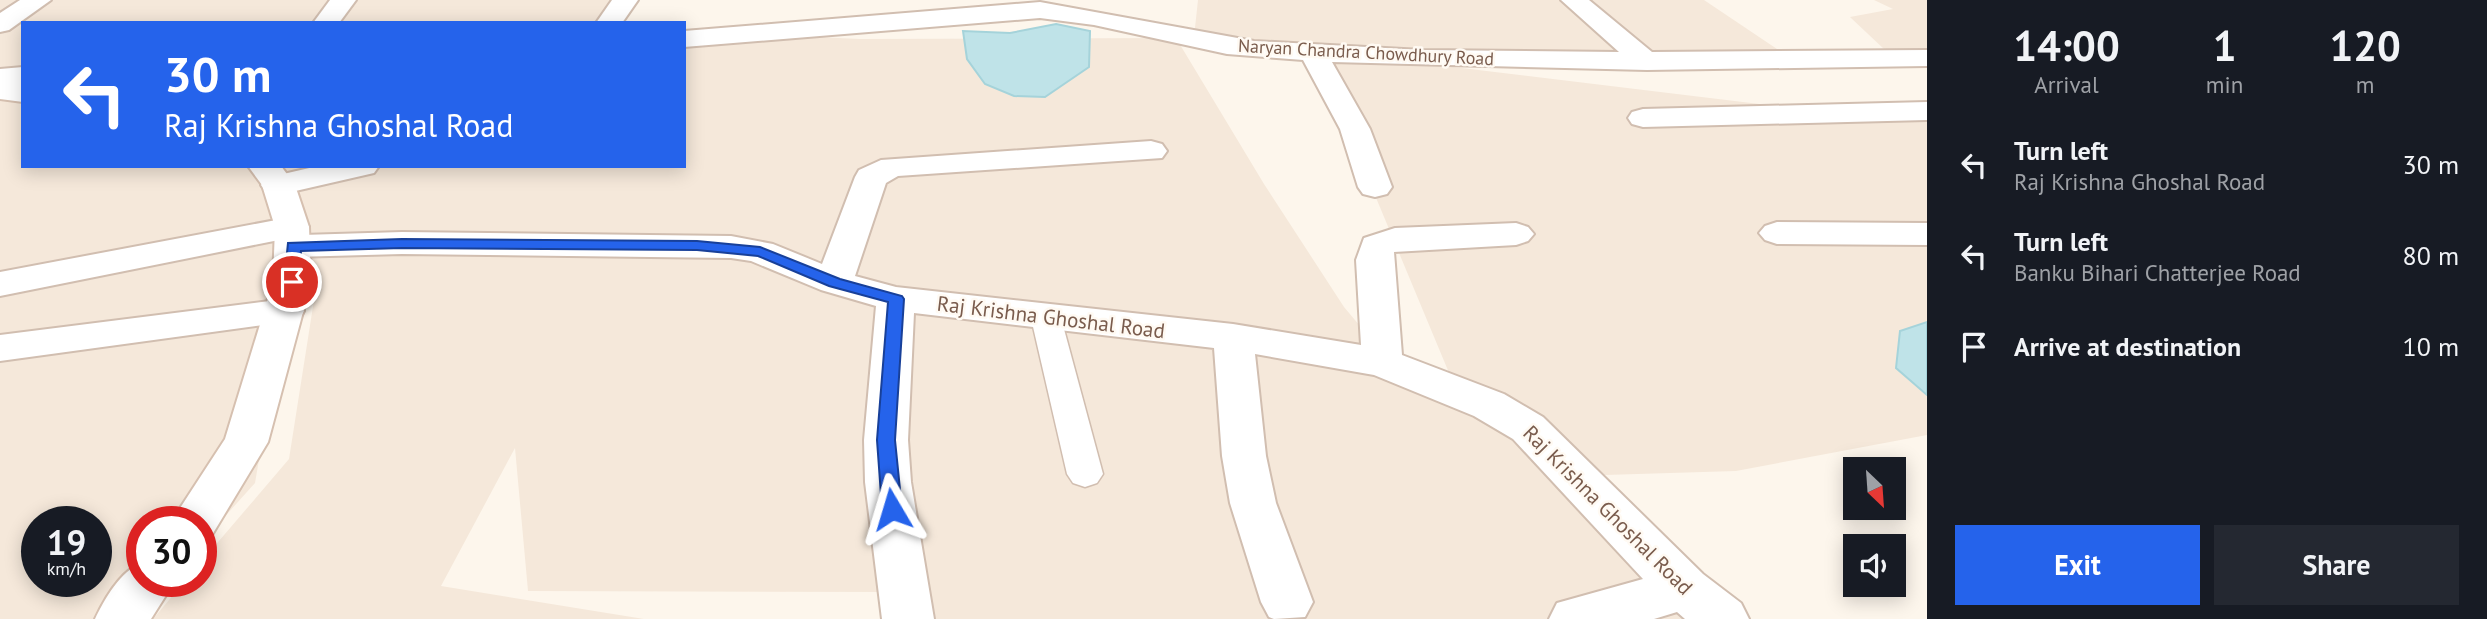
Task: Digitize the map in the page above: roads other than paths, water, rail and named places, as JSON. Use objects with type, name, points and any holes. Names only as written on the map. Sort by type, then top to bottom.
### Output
[{"type":"street","points":[[0,24],[38,0]]},
{"type":"street","points":[[327,21],[343,0]]},
{"type":"street","points":[[610,21],[625,0]]},
{"type":"street","points":[[1574,0],[1647,62]]},
{"type":"street","name":"Naryan Chandra Chowdhury Road","points":[[686,39],[880,12],[1039,5],[1230,46],[1312,52],[1647,62],[1927,58]]},
{"type":"street","points":[[1312,52],[1355,129],[1375,187]]},
{"type":"street","points":[[1882,58],[1927,83]]},
{"type":"street","points":[[0,78],[21,76]]},
{"type":"street","points":[[0,90],[21,93]]},
{"type":"street","points":[[1643,118],[1927,111]]},
{"type":"street","points":[[834,282],[870,177],[879,171],[892,167],[1151,150]]},
{"type":"street","points":[[205,506],[246,442],[292,282],[293,237],[271,175],[343,168]]},
{"type":"street","points":[[1777,233],[1927,234]]},
{"type":"street","points":[[1382,363],[1374,260],[1377,246],[1395,239],[1516,234]]},
{"type":"street","name":"Raj Krishna Ghoshal Road","points":[[0,284],[293,237],[402,243],[731,247],[760,252],[834,282],[896,299],[1233,337],[1382,363],[1489,405],[1528,428],[1704,604]]},
{"type":"street","points":[[896,299],[886,440],[888,482],[908,619]]},
{"type":"street","points":[[0,348],[285,311]]},
{"type":"street","points":[[1233,337],[1244,456],[1253,503],[1287,602]]},
{"type":"street","points":[[121,619],[138,597]]},
{"type":"street","points":[[1575,619],[1704,604]]},
{"type":"lane","points":[[1046,317],[1085,474]]},
{"type":"water","points":[[1056,24],[1090,31],[1089,67],[1045,97],[1014,96],[985,84],[967,59],[963,31],[1010,33]]},
{"type":"water","points":[[1927,322],[1927,395],[1896,368],[1900,331]]}]
